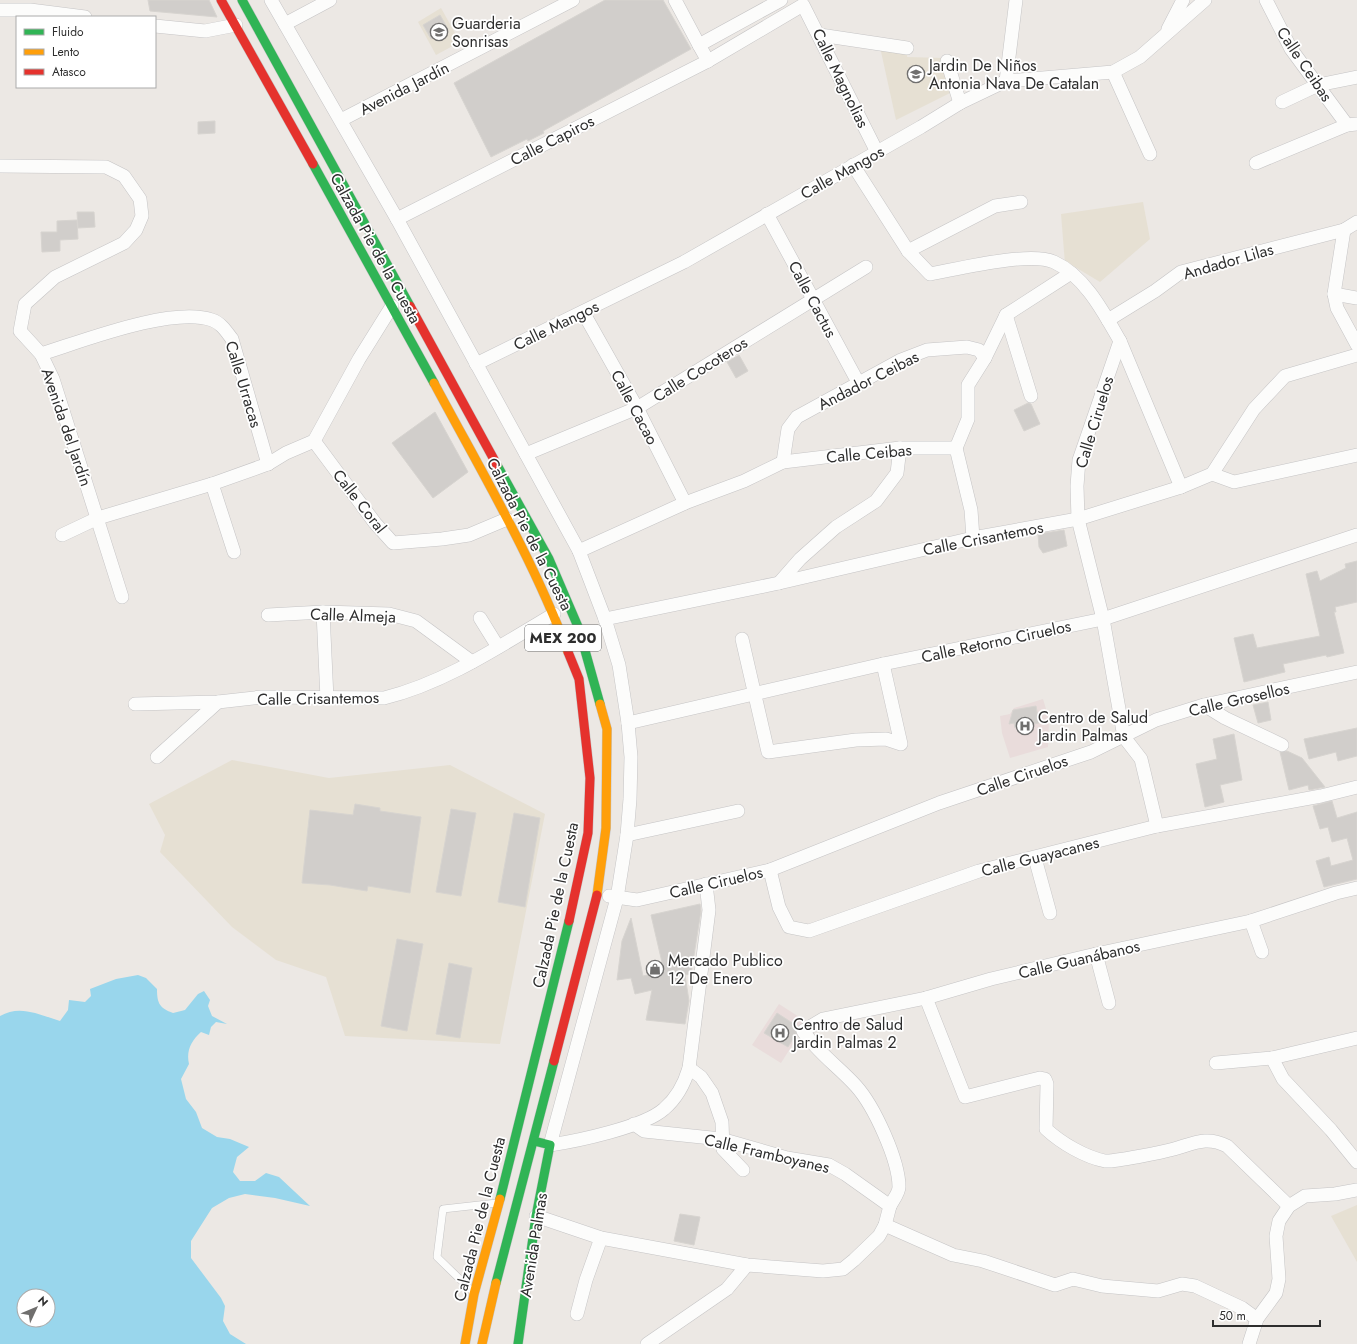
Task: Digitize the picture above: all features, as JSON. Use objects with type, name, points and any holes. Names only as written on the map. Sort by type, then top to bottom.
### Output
[{"type":"main road","name":"Calzada Pie de la Cuesta","points":[[221,0],[236,24],[297,134],[333,203],[392,306],[508,519],[554,614],[579,679],[590,778],[588,833],[566,934],[499,1203],[474,1294],[466,1344]]},
{"type":"main road","name":"Calzada Pie de la Cuesta","points":[[242,0],[549,559],[579,629],[607,728],[606,828],[598,893],[495,1286],[482,1344]]},
{"type":"main road","points":[[534,1141],[550,1145]]},
{"type":"main road","name":"Avenida Palmas","points":[[518,1344],[536,1216],[550,1145]]},
{"type":"street","points":[[285,24],[330,0]]},
{"type":"street","name":"Avenida Jardín","points":[[341,120],[573,0]]},
{"type":"street","points":[[675,0],[708,61]]},
{"type":"street","points":[[699,45],[781,0]]},
{"type":"street","points":[[1006,81],[1016,0]]},
{"type":"street","points":[[1163,39],[1183,0]]},
{"type":"street","name":"Calle Mangos","points":[[476,364],[684,262],[960,103],[1006,81],[1113,72],[1140,57],[1163,39],[1205,0]]},
{"type":"street","name":"Calle Ceibas","points":[[1266,0],[1291,49],[1318,85],[1352,125]]},
{"type":"street","points":[[272,1],[397,219],[578,551],[605,619],[619,665],[628,723],[630,798],[627,835],[617,898],[550,1145],[573,1142],[634,1124],[662,1111],[676,1097],[684,1084],[689,1068],[709,910],[706,884]]},
{"type":"street","name":"Calle Magnolias","points":[[803,5],[820,35],[877,152]]},
{"type":"street","name":"Calle Capiros","points":[[397,219],[708,61],[803,5]]},
{"type":"street","points":[[0,10],[30,10],[77,16]]},
{"type":"street","points":[[156,26],[205,31],[236,24]]},
{"type":"street","points":[[820,35],[907,48]]},
{"type":"street","points":[[947,60],[960,103]]},
{"type":"street","points":[[1113,72],[1150,154]]},
{"type":"street","points":[[1282,102],[1318,85],[1357,77]]},
{"type":"street","points":[[1256,163],[1352,125]]},
{"type":"street","name":"Calle Ciruelos","points":[[853,165],[908,251],[930,274],[1006,260],[1032,259],[1053,261],[1071,273],[1097,300],[1120,341],[1181,487]]},
{"type":"street","name":"Avenida del Jardín","points":[[0,166],[106,167],[124,176],[140,199],[142,216],[136,230],[124,242],[55,277],[25,304],[20,331],[41,354],[53,379],[122,597]]},
{"type":"street","points":[[908,251],[995,206],[1021,202]]},
{"type":"street","name":"Calle Cactus","points":[[767,214],[859,384]]},
{"type":"street","name":"Andador Lilas","points":[[1108,320],[1155,291],[1181,272],[1344,230],[1357,222]]},
{"type":"street","points":[[1344,230],[1334,294],[1337,308],[1357,345]]},
{"type":"street","name":"Calle Cocoteros","points":[[526,454],[637,408],[866,267]]},
{"type":"street","points":[[973,538],[971,510],[956,448],[968,419],[968,385],[985,358],[1006,315],[1071,273]]},
{"type":"street","points":[[1334,294],[1357,298]]},
{"type":"street","points":[[62,535],[98,518],[212,484],[268,464],[286,453],[314,441],[359,359],[392,306]]},
{"type":"street","name":"Calle Cacao","points":[[583,312],[637,408],[686,503]]},
{"type":"street","points":[[1006,315],[1032,396]]},
{"type":"street","name":"Calle Urracas","points":[[41,354],[154,319],[202,317],[214,321],[225,329],[232,339],[268,464]]},
{"type":"street","name":"Calle Ciruelos","points":[[598,893],[617,898],[637,900],[770,870],[938,803],[1091,752],[1124,736],[1102,619],[1078,519],[1077,486],[1080,460],[1120,341]]},
{"type":"street","name":"Andador Ceibas","points":[[783,462],[788,429],[797,418],[901,360],[927,350],[967,347],[979,350],[985,358]]},
{"type":"street","points":[[1357,355],[1286,376],[1254,409],[1212,474],[1234,482],[1357,455]]},
{"type":"street","name":"Calle Coral","points":[[314,441],[375,523],[394,543],[442,540],[469,535],[508,519]]},
{"type":"street","points":[[779,583],[800,559],[831,532],[876,501],[897,473],[900,448]]},
{"type":"street","name":"Calle Ceibas","points":[[578,551],[686,503],[744,481],[783,462],[900,448],[956,448]]},
{"type":"street","name":"Calle Crisantemos","points":[[605,619],[779,583],[973,538],[1078,519],[1181,487],[1212,474]]},
{"type":"street","points":[[212,484],[234,552]]},
{"type":"street","name":"Calle Retorno Ciruelos","points":[[628,723],[883,664],[1102,619],[1357,535]]},
{"type":"street","points":[[323,612],[327,699]]},
{"type":"street","name":"Calle Almeja","points":[[268,615],[323,612],[389,614],[416,621],[472,662]]},
{"type":"street","name":"Calle Crisantemos","points":[[135,704],[218,702],[262,697],[327,699],[390,697],[402,694],[472,662],[554,614]]},
{"type":"street","points":[[480,618],[498,647]]},
{"type":"street","points":[[742,639],[768,752],[856,740],[886,739],[901,744],[883,664]]},
{"type":"street","name":"Calle Grosellos","points":[[1124,736],[1156,720],[1204,705],[1357,672]]},
{"type":"street","points":[[157,757],[218,702]]},
{"type":"street","points":[[1204,705],[1225,718],[1282,745]]},
{"type":"street","points":[[1124,736],[1141,759],[1157,826]]},
{"type":"street","name":"Calle Guayacanes","points":[[770,870],[779,907],[789,928],[809,931],[979,871],[1157,826],[1321,796],[1357,787]]},
{"type":"street","points":[[627,835],[738,811]]},
{"type":"street","points":[[1035,858],[1050,913]]},
{"type":"street","name":"Calle Guanábanos","points":[[890,1206],[899,1188],[893,1152],[866,1099],[856,1086],[813,1045],[803,1031],[823,1019],[926,998],[991,979],[1096,954],[1252,921],[1336,893],[1357,888]]},
{"type":"street","points":[[1252,921],[1262,952]]},
{"type":"street","points":[[1096,954],[1109,1003]]},
{"type":"street","points":[[926,998],[965,1097],[1040,1078],[1045,1079],[1047,1084],[1046,1129],[1054,1136],[1089,1156],[1107,1161],[1167,1151],[1205,1140],[1217,1141],[1227,1146],[1289,1206]]},
{"type":"street","points":[[1216,1063],[1272,1058],[1357,1038]]},
{"type":"street","points":[[1272,1058],[1283,1079],[1331,1130],[1357,1162]]},
{"type":"street","points":[[689,1068],[702,1077],[712,1093],[722,1122],[721,1138],[723,1149],[743,1170]]},
{"type":"street","name":"Calle Framboyanes","points":[[634,1124],[644,1131],[721,1138],[787,1158],[829,1165],[845,1174],[890,1206]]},
{"type":"street","points":[[1249,1344],[1257,1319],[1276,1293],[1279,1279],[1276,1236],[1280,1220],[1289,1206],[1305,1196],[1335,1194],[1357,1190]]},
{"type":"street","points":[[536,1216],[601,1238],[747,1265],[823,1271],[843,1269],[879,1236],[885,1225],[890,1206]]},
{"type":"street","points":[[885,1225],[953,1255],[983,1261],[1055,1285],[1073,1279],[1102,1286],[1158,1291],[1182,1284],[1195,1286],[1242,1308],[1257,1319]]},
{"type":"street","points":[[577,1314],[586,1280],[601,1238]]},
{"type":"street","points":[[647,1344],[727,1289],[747,1265]]},
{"type":"lane","points":[[474,1294],[437,1257],[443,1209],[499,1203]]},
{"type":"shaded area","name":"Guarderia Sonrisas","points":[[441,8],[460,42],[436,55],[418,22]]},
{"type":"shaded area","name":"Jardin De Niños Antonia Nava De Catalan","points":[[880,47],[908,50],[907,57],[944,58],[952,92],[896,120]]},
{"type":"shaded area","points":[[1143,202],[1150,239],[1100,282],[1075,267],[1065,264],[1061,214]]},
{"type":"shaded area","name":"Centro de Salud Jardin Palmas","points":[[1043,699],[1049,719],[1048,747],[1010,758],[1002,733],[1000,716],[1010,714],[1014,708]]},
{"type":"shaded area","points":[[232,760],[329,778],[450,765],[545,814],[500,1044],[345,1036],[326,977],[276,960],[232,927],[160,852],[165,835],[149,804]]},
{"type":"shaded area","name":"Centro de Salud Jardin Palmas 2","points":[[779,1004],[807,1022],[781,1063],[752,1045]]},
{"type":"shaded area","points":[[1357,1205],[1357,1262],[1331,1216]]},
{"type":"water","points":[[138,975],[146,978],[157,989],[160,1005],[173,1013],[185,1010],[198,994],[204,991],[210,1000],[208,1006],[212,1016],[227,1024],[216,1022],[211,1027],[209,1035],[201,1032],[190,1046],[188,1055],[189,1064],[181,1079],[186,1099],[196,1112],[202,1128],[217,1137],[230,1139],[249,1147],[237,1157],[233,1172],[240,1181],[255,1181],[266,1173],[279,1177],[310,1206],[275,1198],[245,1194],[229,1198],[212,1208],[191,1241],[191,1258],[221,1298],[225,1306],[223,1321],[230,1334],[246,1344],[0,1344],[0,1016],[15,1011],[22,1011],[60,1021],[68,1010],[69,1000],[85,1002],[91,996],[90,989],[116,979]]},
{"type":"building","points":[[148,0],[209,0],[217,17],[150,11]]},
{"type":"building","points":[[605,0],[663,0],[691,49],[543,131],[544,133],[528,141],[527,139],[491,157],[454,83]]},
{"type":"building","points":[[440,15],[448,29],[431,39],[423,25]]},
{"type":"building","points":[[215,121],[215,133],[198,134],[198,122]]},
{"type":"building","points":[[77,212],[94,212],[95,227],[78,228]]},
{"type":"building","points":[[77,220],[78,239],[60,240],[60,251],[42,252],[41,232],[57,232],[57,221]]},
{"type":"building","points":[[739,355],[748,371],[736,378],[727,362]]},
{"type":"building","points":[[1028,403],[1031,404],[1040,424],[1024,431],[1014,410]]},
{"type":"building","points":[[435,412],[468,472],[433,498],[392,443]]},
{"type":"building","points":[[1064,530],[1067,546],[1043,553],[1039,547],[1038,534]]},
{"type":"building","points":[[1357,561],[1357,602],[1335,607],[1336,612],[1334,612],[1344,653],[1327,657],[1326,655],[1283,664],[1285,672],[1244,682],[1234,638],[1253,634],[1257,648],[1320,636],[1306,574],[1317,571],[1320,581],[1346,568],[1345,564]]},
{"type":"building","points":[[1268,702],[1271,720],[1258,723],[1253,705]]},
{"type":"building","points":[[1036,706],[1039,723],[1015,728],[1014,723],[1009,724],[1013,710]]},
{"type":"building","points":[[1357,728],[1357,756],[1338,761],[1336,752],[1309,759],[1304,739]]},
{"type":"building","points":[[1234,734],[1242,780],[1220,785],[1224,802],[1205,807],[1196,764],[1217,759],[1213,739]]},
{"type":"building","points":[[1287,751],[1302,758],[1325,787],[1309,790],[1308,785],[1289,790],[1280,752]]},
{"type":"building","points":[[1332,801],[1337,818],[1357,812],[1357,879],[1324,887],[1316,861],[1329,857],[1331,866],[1353,860],[1347,838],[1332,842],[1328,827],[1320,829],[1313,806]]},
{"type":"building","points":[[355,804],[380,808],[380,811],[421,817],[410,893],[368,886],[367,891],[330,885],[302,883],[310,810],[353,815]]},
{"type":"building","points":[[451,809],[476,813],[461,896],[436,892]]},
{"type":"building","points":[[514,813],[540,818],[525,907],[498,902]]},
{"type":"building","name":"Mercado Publico 12 De Enero","points":[[700,904],[701,911],[691,974],[685,975],[689,1001],[685,1024],[646,1020],[652,990],[635,994],[631,978],[617,980],[622,941],[631,918],[643,976],[664,971],[651,915]]},
{"type":"building","points":[[397,939],[423,944],[407,1031],[381,1026]]},
{"type":"building","points":[[449,963],[472,968],[460,1038],[436,1034]]},
{"type":"building","points":[[777,1013],[797,1026],[796,1034],[788,1047],[764,1033]]},
{"type":"building","points":[[680,1214],[700,1217],[694,1245],[674,1241]]},
{"type":"traffic: fast","points":[[242,0],[410,306]]},
{"type":"traffic: fast","points":[[313,164],[434,383]]},
{"type":"traffic: fast","points":[[497,465],[549,559],[579,629],[600,704]]},
{"type":"traffic: fast","points":[[500,1199],[569,921]]},
{"type":"traffic: fast","points":[[496,1283],[554,1061]]},
{"type":"traffic: fast","points":[[518,1344],[536,1216],[550,1145],[534,1141]]},
{"type":"traffic: slow","points":[[434,383],[523,549],[568,652]]},
{"type":"traffic: slow","points":[[597,895],[606,828],[607,729],[600,704]]},
{"type":"traffic: slow","points":[[465,1344],[474,1294],[500,1199]]},
{"type":"traffic: slow","points":[[482,1344],[496,1283]]},
{"type":"traffic: jam","points":[[221,0],[313,164]]},
{"type":"traffic: jam","points":[[410,306],[497,465]]},
{"type":"traffic: jam","points":[[568,652],[579,679],[590,778],[588,833],[569,921]]},
{"type":"traffic: jam","points":[[554,1061],[597,895]]},
{"type":"place","name":"Guarderia Sonrisas","points":[[439,32]]},
{"type":"place","name":"Jardin De Niños Antonia Nava De Catalan","points":[[916,74]]},
{"type":"place","name":"Centro de Salud Jardin Palmas","points":[[1025,726]]},
{"type":"place","name":"Mercado Publico 12 De Enero","points":[[655,969]]},
{"type":"place","name":"Centro de Salud Jardin Palmas 2","points":[[780,1033]]}]
